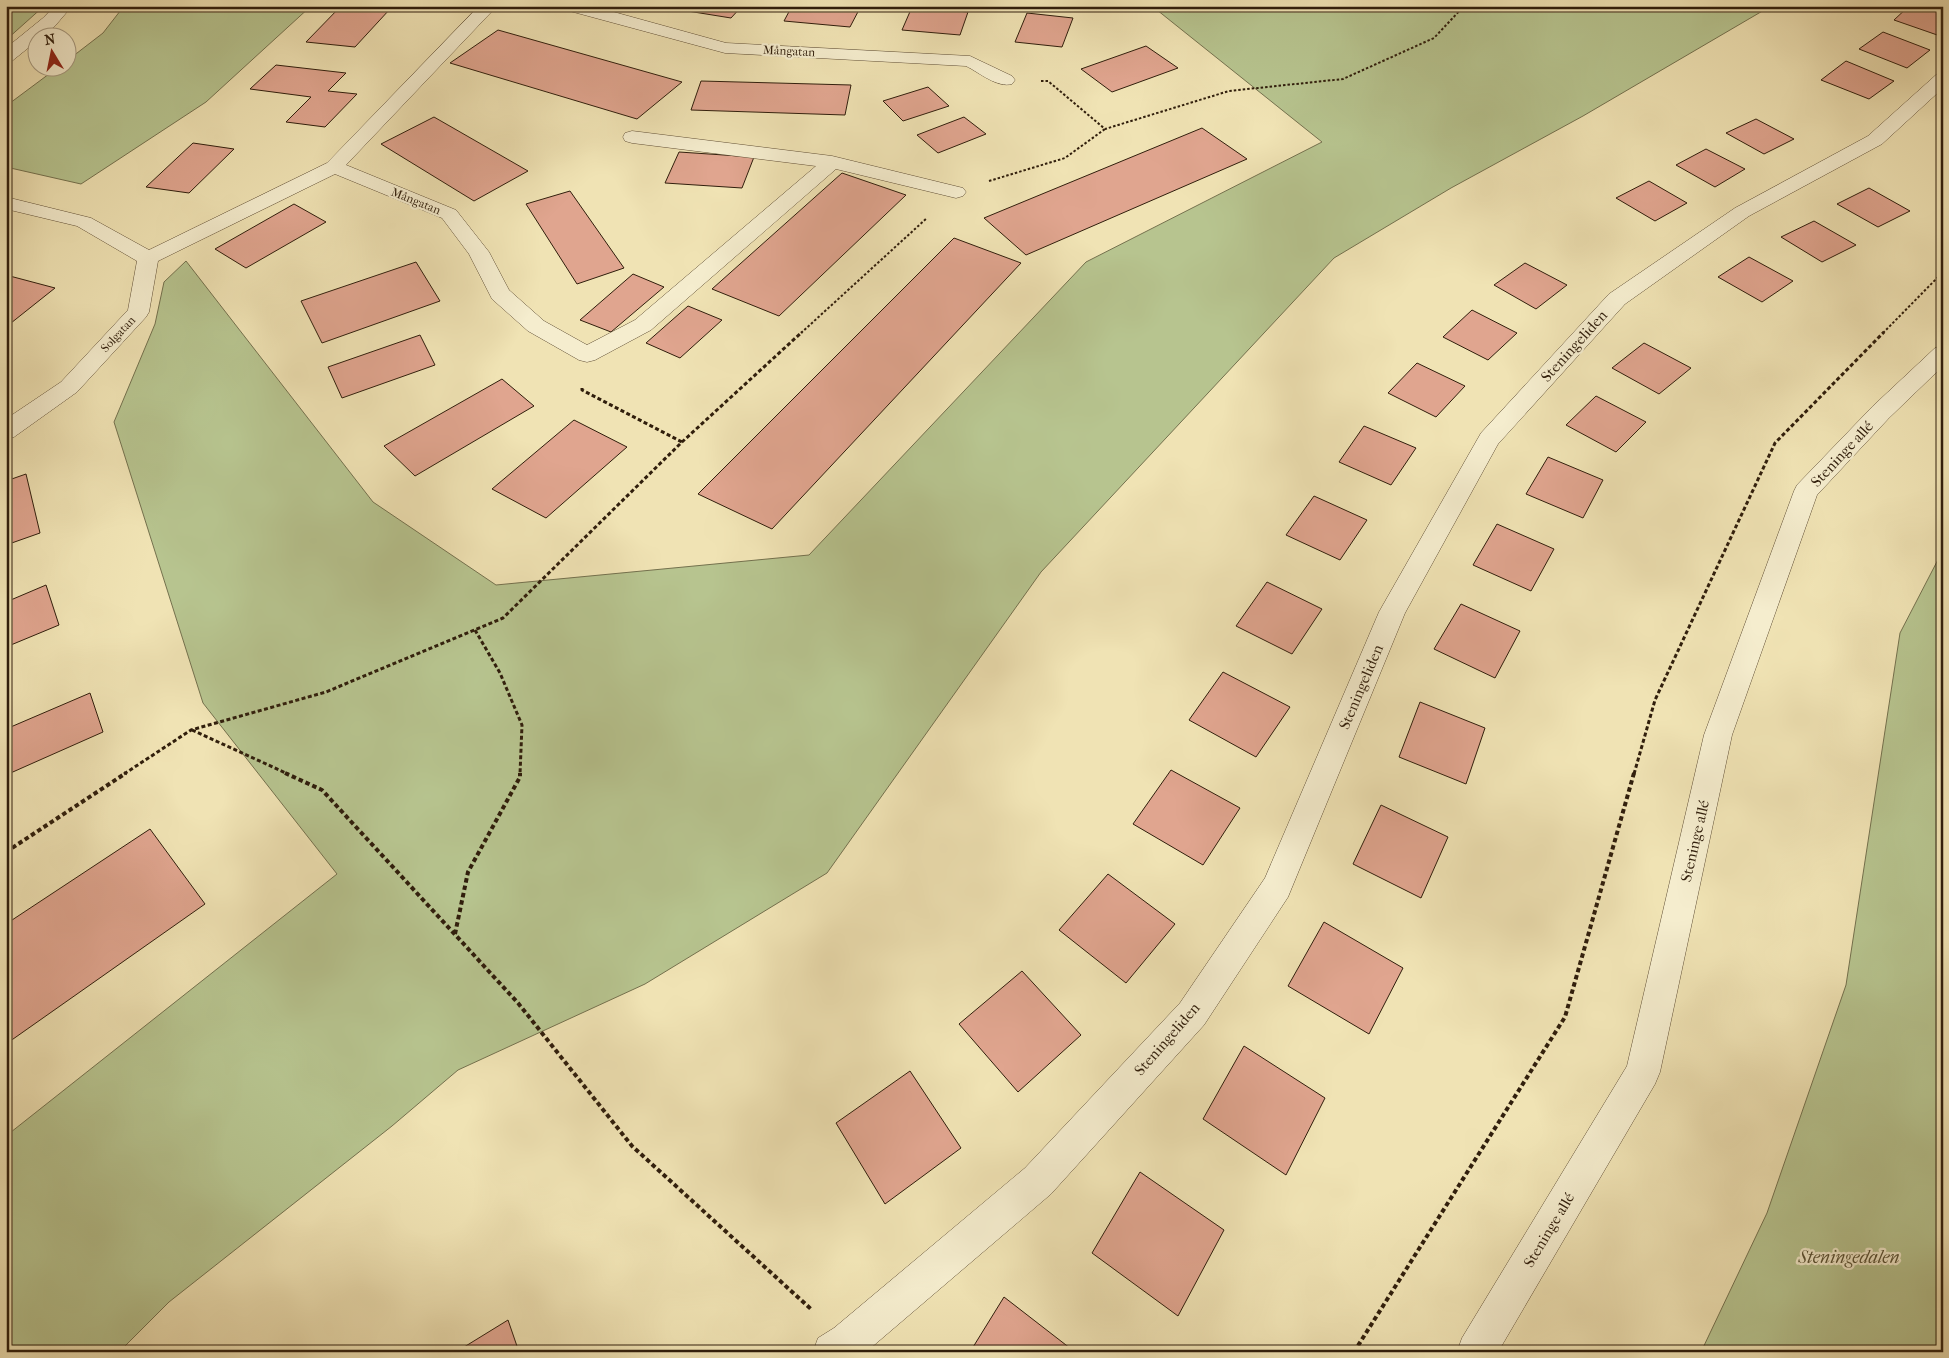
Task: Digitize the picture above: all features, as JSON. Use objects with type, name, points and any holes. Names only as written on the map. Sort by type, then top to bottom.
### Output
[{"type":"street","points":[[6,58],[49,22],[64,6]]},
{"type":"street","points":[[6,202],[84,222],[148,258],[334,167],[489,6]]},
{"type":"street","name":"Mångatan","points":[[572,6],[725,48],[970,61],[1006,80]]},
{"type":"street","name":"Steningeliden","points":[[840,1347],[1038,1181],[1192,1014],[1276,887],[1392,612],[1489,439],[1617,299],[1742,212],[1875,140],[1943,78]]},
{"type":"street","points":[[632,137],[832,162],[956,192]]},
{"type":"street","points":[[587,355],[643,325],[832,162]]},
{"type":"street","name":"Mångatan","points":[[334,167],[449,214],[479,252],[500,294],[536,326],[587,355]]},
{"type":"street","name":"Solgatan","points":[[6,431],[69,387],[138,312],[148,258]]},
{"type":"street","name":"Steninge allé","points":[[1476,1352],[1643,1072],[1718,736],[1806,491],[1881,412],[1943,353]]},
{"type":"path","points":[[6,852],[191,730],[326,692],[503,618],[682,442],[956,192],[1065,158],[1105,129],[1229,91],[1342,79],[1434,38],[1464,6]]},
{"type":"path","points":[[1006,80],[1048,82],[1105,129]]},
{"type":"path","points":[[1354,1352],[1566,1017],[1655,700],[1774,444],[1943,272]]},
{"type":"path","points":[[587,355],[582,390],[682,442]]},
{"type":"path","points":[[455,935],[468,872],[520,777],[522,725],[500,673],[475,630]]},
{"type":"path","points":[[191,730],[322,790],[518,1002],[632,1146],[840,1347]]},
{"type":"green space","points":[[6,6],[44,6],[6,40]]},
{"type":"green space","points":[[124,6],[311,6],[206,102],[81,184],[6,167],[6,106],[44,78],[78,78],[78,52],[103,33]]},
{"type":"green space","points":[[1152,6],[1771,6],[1583,116],[1451,188],[1334,258],[1041,572],[827,873],[645,984],[458,1070],[392,1126],[169,1302],[119,1352],[6,1352],[6,1136],[337,874],[203,703],[114,422],[155,324],[164,282],[186,261],[373,502],[496,585],[809,555],[1086,262],[1322,142]]},
{"type":"green space","name":"Steningedalen","points":[[1943,550],[1943,1352],[1701,1352],[1767,1213],[1846,985],[1900,633]]},
{"type":"building","points":[[341,6],[390,9],[355,47],[306,42]]},
{"type":"building","points":[[670,6],[742,6],[731,18],[669,8]]},
{"type":"building","points":[[792,6],[861,6],[850,27],[784,21]]},
{"type":"building","points":[[1909,6],[1922,6],[1943,13],[1943,37],[1894,20]]},
{"type":"building","points":[[912,7],[968,12],[960,35],[902,30]]},
{"type":"building","points":[[1027,13],[1073,18],[1062,47],[1015,42]]},
{"type":"building","points":[[498,30],[682,82],[637,119],[450,63]]},
{"type":"building","points":[[1883,32],[1930,50],[1907,68],[1859,49]]},
{"type":"building","points":[[1146,46],[1178,68],[1112,92],[1081,69]]},
{"type":"building","points":[[1846,61],[1894,81],[1869,99],[1821,80]]},
{"type":"building","points":[[276,65],[346,73],[328,91],[357,94],[325,127],[286,122],[311,97],[250,89]]},
{"type":"building","points":[[701,81],[851,85],[845,115],[691,110]]},
{"type":"building","points":[[928,87],[949,106],[903,121],[883,101]]},
{"type":"building","points":[[434,117],[528,171],[474,201],[381,144]]},
{"type":"building","points":[[964,117],[986,134],[938,153],[917,135]]},
{"type":"building","points":[[1756,119],[1794,139],[1764,154],[1726,133]]},
{"type":"building","points":[[1202,128],[1247,159],[1026,255],[984,218]]},
{"type":"building","points":[[193,143],[234,149],[189,193],[146,187]]},
{"type":"building","points":[[1706,149],[1745,169],[1715,187],[1676,165]]},
{"type":"building","points":[[679,152],[754,157],[742,188],[665,183]]},
{"type":"building","points":[[842,173],[906,195],[779,316],[712,289]]},
{"type":"building","points":[[1649,181],[1687,203],[1655,221],[1616,198]]},
{"type":"building","points":[[1869,188],[1910,211],[1878,227],[1837,204]]},
{"type":"building","points":[[570,191],[624,268],[577,284],[526,204]]},
{"type":"building","points":[[294,204],[326,222],[246,268],[215,249]]},
{"type":"building","points":[[1814,221],[1856,245],[1822,262],[1781,237]]},
{"type":"building","points":[[954,238],[1021,263],[772,529],[698,494]]},
{"type":"building","points":[[1749,257],[1793,281],[1762,302],[1718,277]]},
{"type":"building","points":[[416,262],[440,301],[322,343],[301,301]]},
{"type":"building","points":[[1525,263],[1567,285],[1536,309],[1494,285]]},
{"type":"building","points":[[633,274],[664,287],[611,332],[580,320]]},
{"type":"building","points":[[6,275],[55,288],[6,327]]},
{"type":"building","points":[[688,306],[722,320],[680,358],[646,343]]},
{"type":"building","points":[[1472,310],[1517,333],[1488,360],[1443,337]]},
{"type":"building","points":[[420,335],[435,365],[342,398],[328,367]]},
{"type":"building","points":[[1644,343],[1691,368],[1659,394],[1612,368]]},
{"type":"building","points":[[1417,363],[1465,386],[1436,417],[1388,393]]},
{"type":"building","points":[[502,379],[534,406],[415,476],[384,446]]},
{"type":"building","points":[[1596,396],[1646,422],[1616,452],[1566,425]]},
{"type":"building","points":[[574,420],[627,447],[546,518],[492,489]]},
{"type":"building","points":[[1364,426],[1416,448],[1391,485],[1339,462]]},
{"type":"building","points":[[1548,457],[1603,480],[1583,518],[1526,494]]},
{"type":"building","points":[[26,474],[40,533],[6,545],[6,481]]},
{"type":"building","points":[[1314,496],[1367,520],[1340,560],[1286,535]]},
{"type":"building","points":[[1497,524],[1554,549],[1531,591],[1473,565]]},
{"type":"building","points":[[1267,582],[1322,609],[1292,654],[1236,626]]},
{"type":"building","points":[[46,585],[59,625],[6,647],[6,602]]},
{"type":"building","points":[[1461,604],[1520,631],[1495,678],[1434,649]]},
{"type":"building","points":[[1223,672],[1290,707],[1256,757],[1189,720]]},
{"type":"building","points":[[90,693],[103,732],[6,775],[6,729]]},
{"type":"building","points":[[1420,702],[1485,728],[1466,784],[1399,757]]},
{"type":"building","points":[[1171,770],[1240,808],[1203,865],[1133,824]]},
{"type":"building","points":[[1381,805],[1448,837],[1421,898],[1353,864]]},
{"type":"building","points":[[150,829],[205,904],[6,1044],[6,924]]},
{"type":"building","points":[[1108,874],[1175,924],[1126,983],[1059,930]]},
{"type":"building","points":[[1324,922],[1403,968],[1369,1034],[1288,986]]},
{"type":"building","points":[[1022,971],[1081,1035],[1018,1092],[959,1024]]},
{"type":"building","points":[[1244,1046],[1325,1098],[1286,1175],[1203,1119]]},
{"type":"building","points":[[910,1071],[961,1148],[885,1204],[836,1123]]},
{"type":"building","points":[[1140,1172],[1224,1230],[1178,1316],[1092,1253]]},
{"type":"building","points":[[1004,1297],[1075,1352],[970,1352]]},
{"type":"building","points":[[508,1320],[519,1352],[456,1352]]}]
